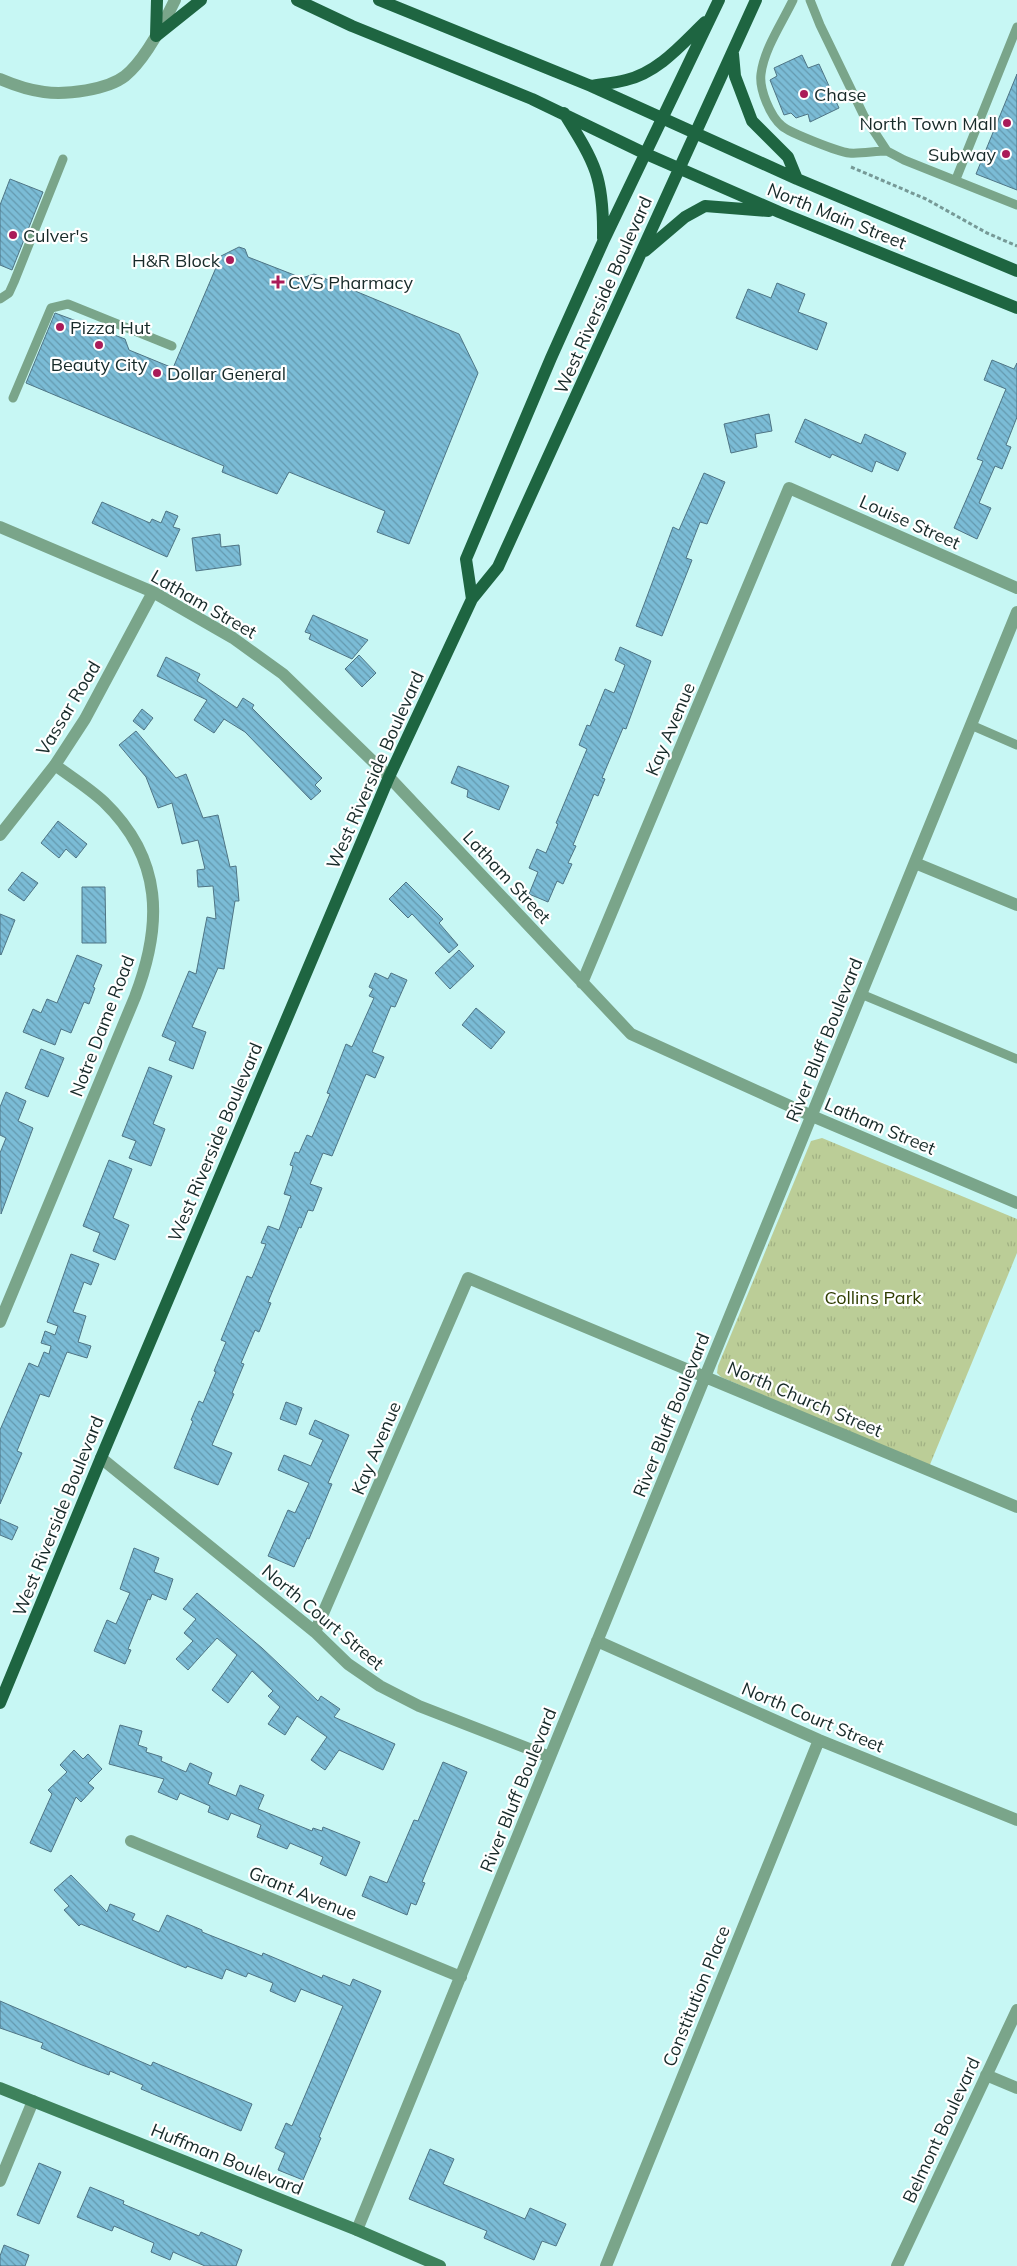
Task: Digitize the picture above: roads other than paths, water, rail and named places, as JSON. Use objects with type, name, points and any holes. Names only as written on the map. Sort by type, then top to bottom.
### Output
[{"type":"main road","points":[[156,36],[157,0]]},
{"type":"main road","points":[[156,36],[201,0]]},
{"type":"main road","name":"North Main Street","points":[[297,0],[352,26],[564,113],[644,153],[779,212],[1017,308]]},
{"type":"main road","name":"North Main Street","points":[[379,0],[591,86],[796,179],[1017,271]]},
{"type":"main road","name":"West Riverside Boulevard","points":[[472,599],[466,559],[551,358],[603,242],[719,0]]},
{"type":"main road","name":"West Riverside Boulevard","points":[[0,1703],[101,1458],[389,777],[472,599],[498,567],[756,0]]},
{"type":"main road","points":[[591,86],[627,80],[645,73],[670,56],[712,15]]},
{"type":"main road","points":[[733,52],[735,76],[752,121],[788,157],[796,179]]},
{"type":"main road","points":[[564,113],[592,159],[597,172],[602,192],[603,242]]},
{"type":"main road","points":[[641,254],[685,217],[705,206],[779,212]]},
{"type":"street","points":[[0,80],[23,88],[45,92],[100,88],[126,76],[156,36],[175,0]]},
{"type":"street","name":"Louise Street","points":[[790,488],[1017,588]]},
{"type":"street","name":"Kay Avenue","points":[[582,983],[790,488]]},
{"type":"street","name":"Latham Street","points":[[0,527],[153,592],[233,638],[283,674],[389,777],[631,1034],[812,1116],[1017,1203]]},
{"type":"street","name":"Vassar Road","points":[[0,835],[55,765],[85,719],[153,592]]},
{"type":"street","name":"River Bluff Boulevard","points":[[358,2230],[1017,612]]},
{"type":"street","name":"Notre Dame Road","points":[[0,1322],[145,972],[153,939],[155,909],[150,878],[140,851],[126,826],[103,801],[55,765]]},
{"type":"street","points":[[915,863],[1017,905]]},
{"type":"street","name":"Kay Avenue","points":[[315,1632],[468,1278]]},
{"type":"street","name":"North Church Street","points":[[468,1278],[1017,1507]]},
{"type":"street","name":"North Court Street","points":[[101,1458],[315,1632],[348,1664],[380,1686],[419,1706],[550,1757]]},
{"type":"street","name":"North Court Street","points":[[597,1642],[819,1740],[1017,1820]]},
{"type":"street","name":"Constitution Place","points":[[606,2266],[819,1740]]},
{"type":"street","name":"Grant Avenue","points":[[131,1841],[461,1976]]},
{"type":"street","name":"Belmont Boulevard","points":[[897,2266],[1017,2010]]},
{"type":"street","points":[[986,2075],[1017,2088]]},
{"type":"street","name":"Huffman Boulevard","points":[[0,2088],[358,2230],[440,2266]]},
{"type":"street","points":[[0,2181],[33,2100]]},
{"type":"lane","points":[[793,0],[768,52],[761,75],[764,93],[770,110],[782,126],[848,153],[887,150]]},
{"type":"lane","points":[[810,0],[864,116],[887,150],[904,160],[956,179],[1017,205]]},
{"type":"lane","points":[[956,179],[1017,27]]},
{"type":"lane","points":[[0,299],[9,293],[14,282],[63,159]]},
{"type":"lane","points":[[13,398],[50,308],[68,304],[172,346]]},
{"type":"lane","points":[[971,725],[1017,745]]},
{"type":"lane","points":[[861,994],[1017,1059]]},
{"type":"place","name":"Chase","points":[[804,94]]},
{"type":"place","name":"North Town Mall","points":[[1007,123]]},
{"type":"place","name":"Subway","points":[[1006,154]]},
{"type":"place","name":"Culver's","points":[[13,235]]},
{"type":"place","name":"H&R Block","points":[[230,260]]},
{"type":"place","name":"CVS Pharmacy","points":[[278,282]]},
{"type":"place","name":"Pizza Hut","points":[[60,327]]},
{"type":"place","name":"Beauty City","points":[[99,345]]},
{"type":"place","name":"Dollar General","points":[[157,373]]},
{"type":"park label","name":"Collins Park","points":[[873,1297]]}]
